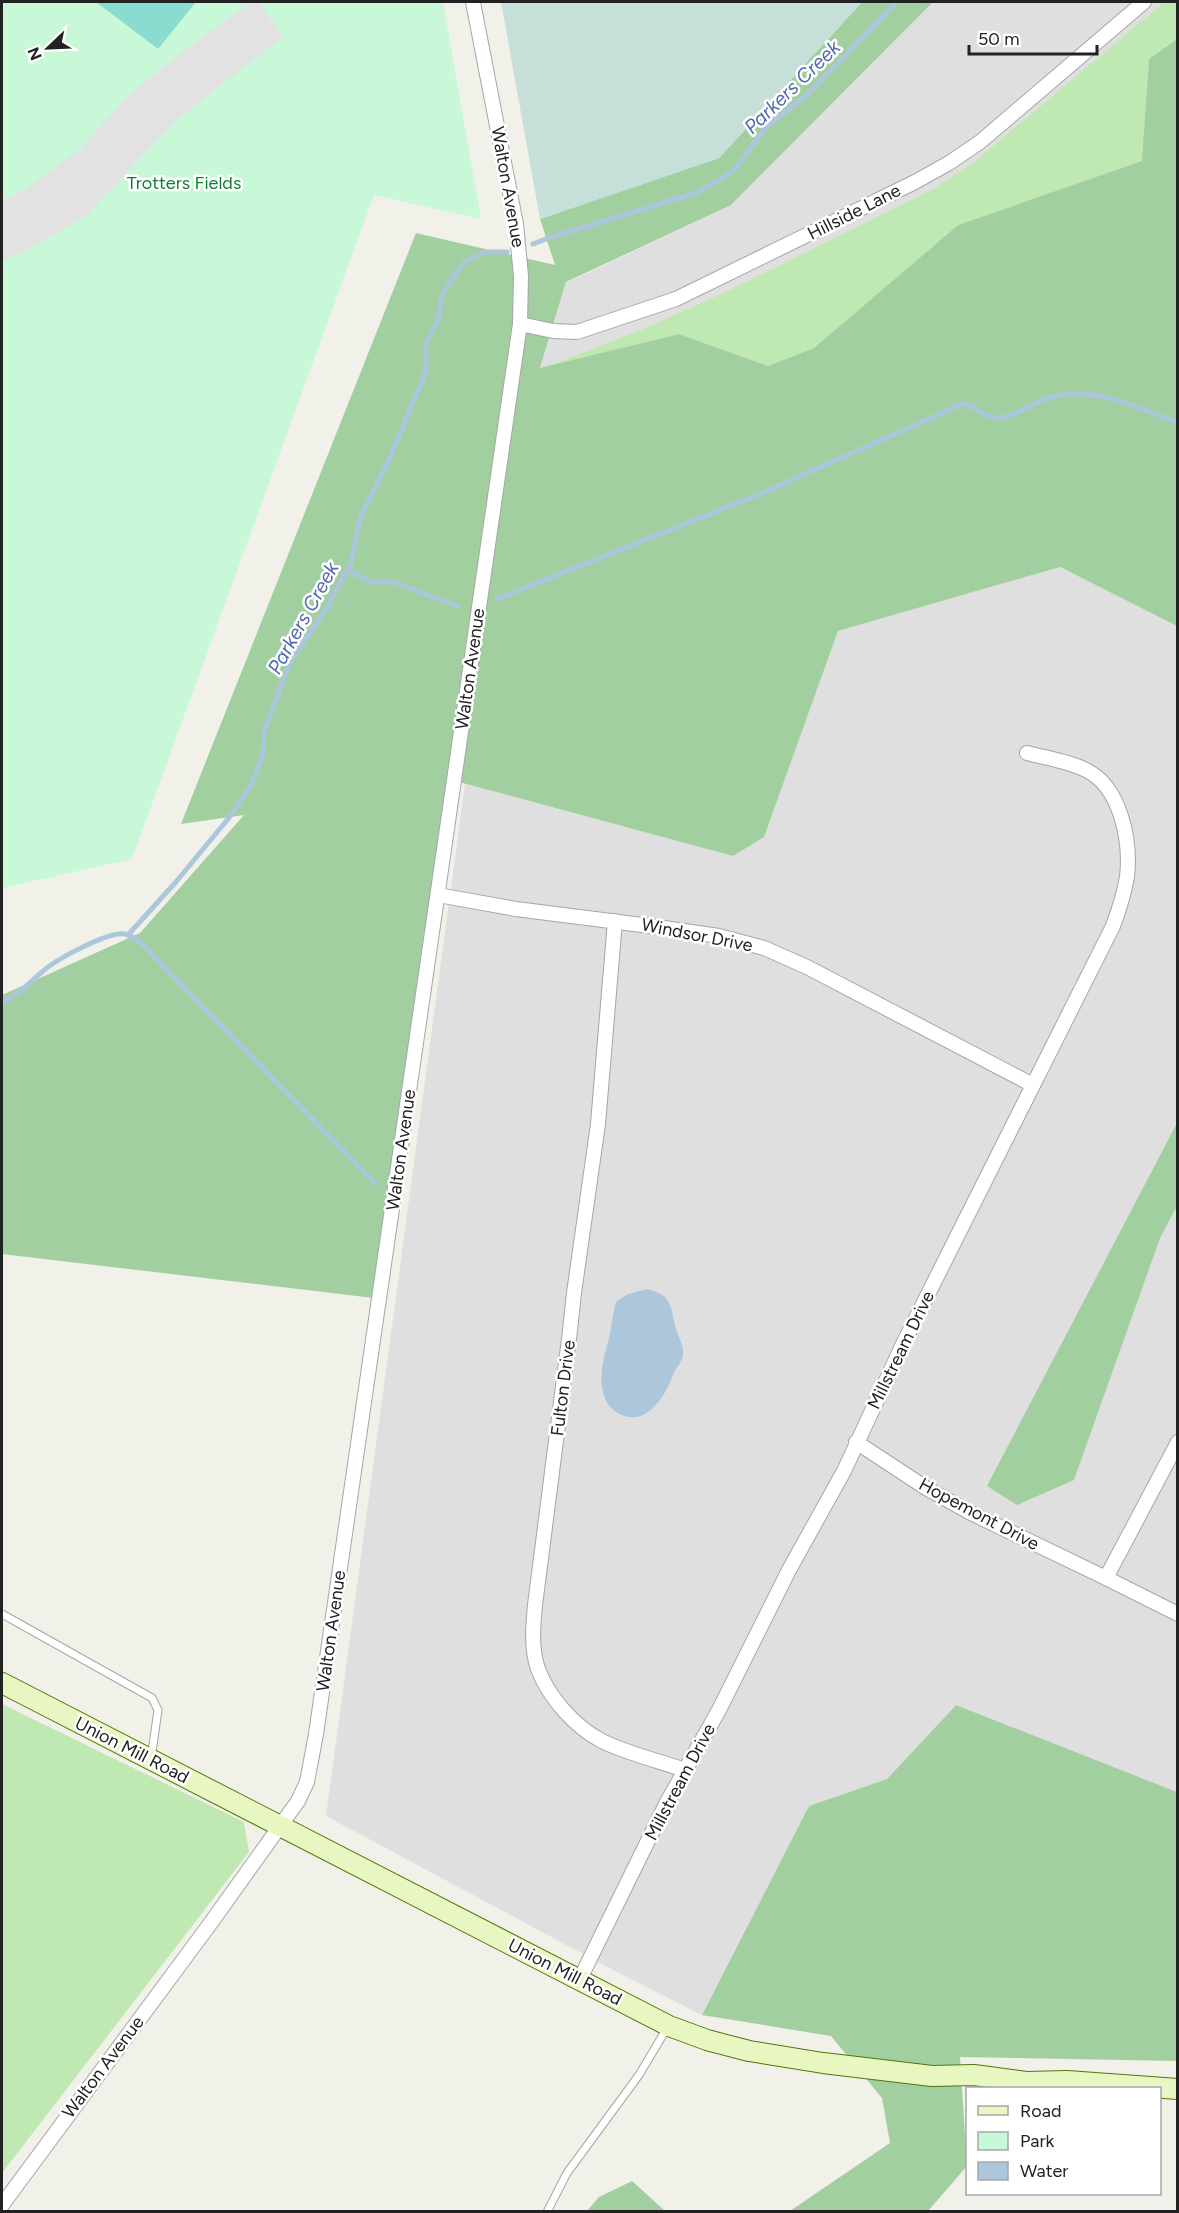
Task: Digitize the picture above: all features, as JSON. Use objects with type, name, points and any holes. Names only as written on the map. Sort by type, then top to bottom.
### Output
[{"type":"street","name":"Walton Avenue","points":[[2,2205],[210,1924],[298,1801],[306,1782],[316,1734],[520,324],[521,276],[516,224],[473,2]]},
{"type":"street","name":"Hillside Lane","points":[[520,324],[553,331],[577,332],[676,299],[915,182],[980,142],[1144,2]]},
{"type":"street","name":"Millstream Drive","points":[[580,1979],[666,1804],[729,1691],[789,1570],[839,1480],[904,1342],[1103,950],[1113,926],[1125,884],[1127,851],[1116,804],[1107,786],[1086,770],[1028,753]]},
{"type":"street","name":"Windsor Drive","points":[[438,895],[516,909],[719,936],[764,948],[807,967],[1033,1084]]},
{"type":"street","name":"Fulton Drive","points":[[615,921],[598,1124],[574,1293],[535,1605],[534,1648],[538,1669],[547,1687],[558,1704],[586,1730],[602,1741],[685,1770]]},
{"type":"street","name":"Hopemont Drive","points":[[856,1442],[926,1488],[969,1512],[1178,1614]]},
{"type":"street","points":[[1106,1578],[1178,1442]]},
{"type":"street","name":"Union Mill Road","points":[[2,1683],[669,2026],[748,2052],[823,2063],[932,2076],[974,2075],[1026,2082],[1067,2081],[1150,2087]]},
{"type":"street","name":"Union Mill Road","points":[[1161,2088],[1178,2089]]},
{"type":"lane","points":[[2,1614],[152,1698],[158,1710],[151,1760]]},
{"type":"lane","points":[[547,2211],[567,2174],[627,2092],[669,2026]]},
{"type":"shaded area","points":[[96,2],[196,2],[158,49]]},
{"type":"shaded area","points":[[252,2],[258,2],[283,37],[175,121],[86,216],[21,253],[2,260],[2,201],[21,192],[79,150],[128,96],[186,49]]},
{"type":"shaded area","points":[[501,2],[862,2],[719,158],[540,219]]},
{"type":"shaded area","points":[[933,2],[1164,2],[975,161],[931,190],[727,291],[645,328],[540,369],[566,283],[731,205]]},
{"type":"shaded area","points":[[1060,567],[1177,626],[1177,1792],[956,1705],[887,1779],[809,1806],[702,2015],[613,1970],[326,1816],[465,784],[733,856],[764,836],[838,631]]},
{"type":"green space","name":"Trotters Fields","points":[[2,2],[443,2],[481,219],[374,195],[132,859],[2,888]]},
{"type":"green space","points":[[862,2],[933,2],[731,205],[566,282],[540,368],[679,334],[768,366],[814,348],[958,225],[1142,161],[1149,59],[1177,39],[1177,626],[1060,567],[838,631],[764,837],[733,856],[455,781],[382,1299],[2,1254],[2,995],[140,933],[244,815],[181,824],[416,233],[555,265],[540,219],[719,158]]},
{"type":"green space","points":[[1164,2],[1177,2],[1177,39],[1149,59],[1143,161],[958,225],[814,348],[768,366],[679,334],[540,369],[645,328],[727,291],[931,190],[975,161]]},
{"type":"green space","points":[[1177,1123],[1177,1206],[1160,1238],[1074,1480],[1017,1505],[987,1486]]},
{"type":"green space","points":[[2,1704],[244,1822],[249,1852],[2,2173]]},
{"type":"green space","points":[[956,1705],[1177,1792],[1177,2061],[960,2057],[966,2167],[928,2211],[790,2211],[890,2143],[882,2098],[831,2036],[702,2015],[809,1806],[887,1779]]},
{"type":"green space","points":[[632,2181],[665,2211],[587,2211],[599,2197]]},
{"type":"water","points":[[647,1289],[661,1294],[668,1301],[683,1355],[665,1392],[653,1408],[637,1417],[628,1417],[615,1411],[607,1402],[602,1385],[602,1370],[616,1302],[628,1294]]},
{"type":"waterway","name":"Parkers Creek","points":[[533,244],[696,193],[726,176],[735,169],[767,126],[806,96],[897,2]]},
{"type":"waterway","name":"Parkers Creek","points":[[128,935],[228,819],[253,782],[263,754],[264,732],[286,672],[292,659],[326,609],[351,563],[360,518],[387,464],[426,372],[426,344],[438,320],[442,296],[466,261],[485,252],[507,252]]},
{"type":"waterway","points":[[497,599],[753,497],[962,404],[990,417],[1000,418],[1048,398],[1065,394],[1081,394],[1114,399],[1178,423]]},
{"type":"waterway","points":[[347,570],[372,582],[392,582],[458,606]]},
{"type":"waterway","points":[[2,1002],[18,993],[49,967],[82,947],[117,934],[130,936],[147,949],[375,1183]]}]
